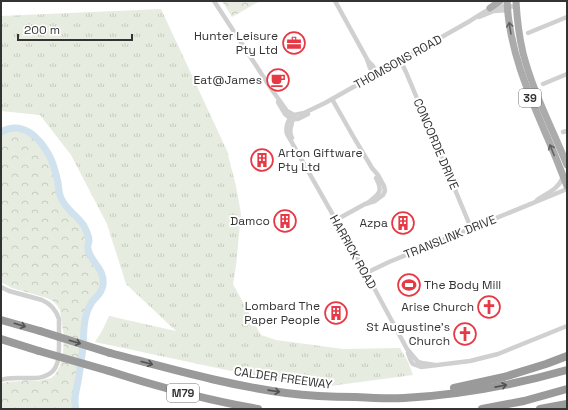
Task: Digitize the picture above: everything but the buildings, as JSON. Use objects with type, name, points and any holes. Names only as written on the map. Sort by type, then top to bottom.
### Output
[{"type":"highway","name":"CALDER FREEWAY","points":[[1,320],[110,353],[212,380],[266,390],[314,396],[402,398],[438,395],[492,388],[567,370]]},
{"type":"highway","name":"M79","points":[[1,339],[190,395],[258,409]]},
{"type":"highway","points":[[402,398],[504,377],[546,364],[567,355]]},
{"type":"highway","points":[[482,409],[524,401],[567,389]]},
{"type":"highway","points":[[540,409],[567,404]]},
{"type":"main road","points":[[490,8],[500,1]]},
{"type":"main road","name":"39","points":[[516,4],[520,40],[530,73],[567,165]]},
{"type":"main road","name":"39","points":[[508,6],[514,47],[523,78],[567,188]]},
{"type":"street","points":[[214,1],[292,118]]},
{"type":"street","points":[[335,1],[367,59],[370,68],[375,74]]},
{"type":"street","name":"THOMSONS ROAD","points":[[470,21],[516,4]]},
{"type":"street","name":"THOMSONS ROAD","points":[[292,118],[302,118],[325,103],[470,21],[490,8],[508,6]]},
{"type":"street","points":[[528,33],[567,17]]},
{"type":"street","name":"CONCORDE DRIVE","points":[[400,60],[471,228]]},
{"type":"street","points":[[543,84],[567,74]]},
{"type":"street","points":[[332,99],[372,168],[380,185],[378,195],[336,220]]},
{"type":"street","name":"HARRICK ROAD","points":[[292,118],[287,127],[287,134],[366,273],[407,349],[418,362],[434,365],[492,356],[567,326]]},
{"type":"street","name":"TRANSLINK DRIVE","points":[[534,202],[555,189],[560,184],[563,177]]},
{"type":"street","name":"TRANSLINK DRIVE","points":[[366,273],[567,188]]},
{"type":"street","points":[[1,287],[9,291],[45,301],[54,308],[58,319],[59,355],[56,367],[52,372],[45,376],[38,378],[7,378],[1,380]]},
{"type":"green space","points":[[222,1],[260,1],[232,17]]},
{"type":"green space","points":[[161,9],[229,155],[241,214],[233,284],[261,335],[276,340],[343,349],[400,348],[413,375],[330,386],[278,381],[95,342],[109,316],[176,331],[126,284],[107,224],[71,155],[40,115],[1,111],[1,16]]},
{"type":"green space","points":[[20,127],[34,136],[45,148],[56,171],[59,193],[62,202],[79,220],[86,231],[89,238],[89,253],[102,273],[103,278],[101,290],[90,305],[85,320],[82,357],[75,396],[76,409],[1,409],[1,384],[26,380],[38,381],[51,378],[55,375],[60,366],[63,353],[64,337],[60,310],[57,305],[47,298],[12,288],[1,282],[1,132],[7,128]]},
{"type":"waterway","points":[[1,132],[16,128],[23,129],[35,137],[45,148],[54,166],[61,198],[66,206],[84,226],[89,238],[89,254],[102,274],[102,288],[90,306],[85,320],[82,360],[75,399],[76,409]]},
{"type":"place","name":"Hunter Leisure Pty Ltd","points":[[294,43]]},
{"type":"place","name":"Eat@James","points":[[278,80]]},
{"type":"place","name":"Arton Giftware Pty Ltd","points":[[262,160]]},
{"type":"place","name":"Damco","points":[[285,221]]},
{"type":"place","name":"Azpa","points":[[403,223]]},
{"type":"place","name":"The Body Mill","points":[[409,285]]},
{"type":"place","name":"Arise Church","points":[[489,307]]},
{"type":"place","name":"Lombard The Paper People","points":[[336,313]]},
{"type":"place","name":"St Augustine's Church","points":[[465,334]]}]
